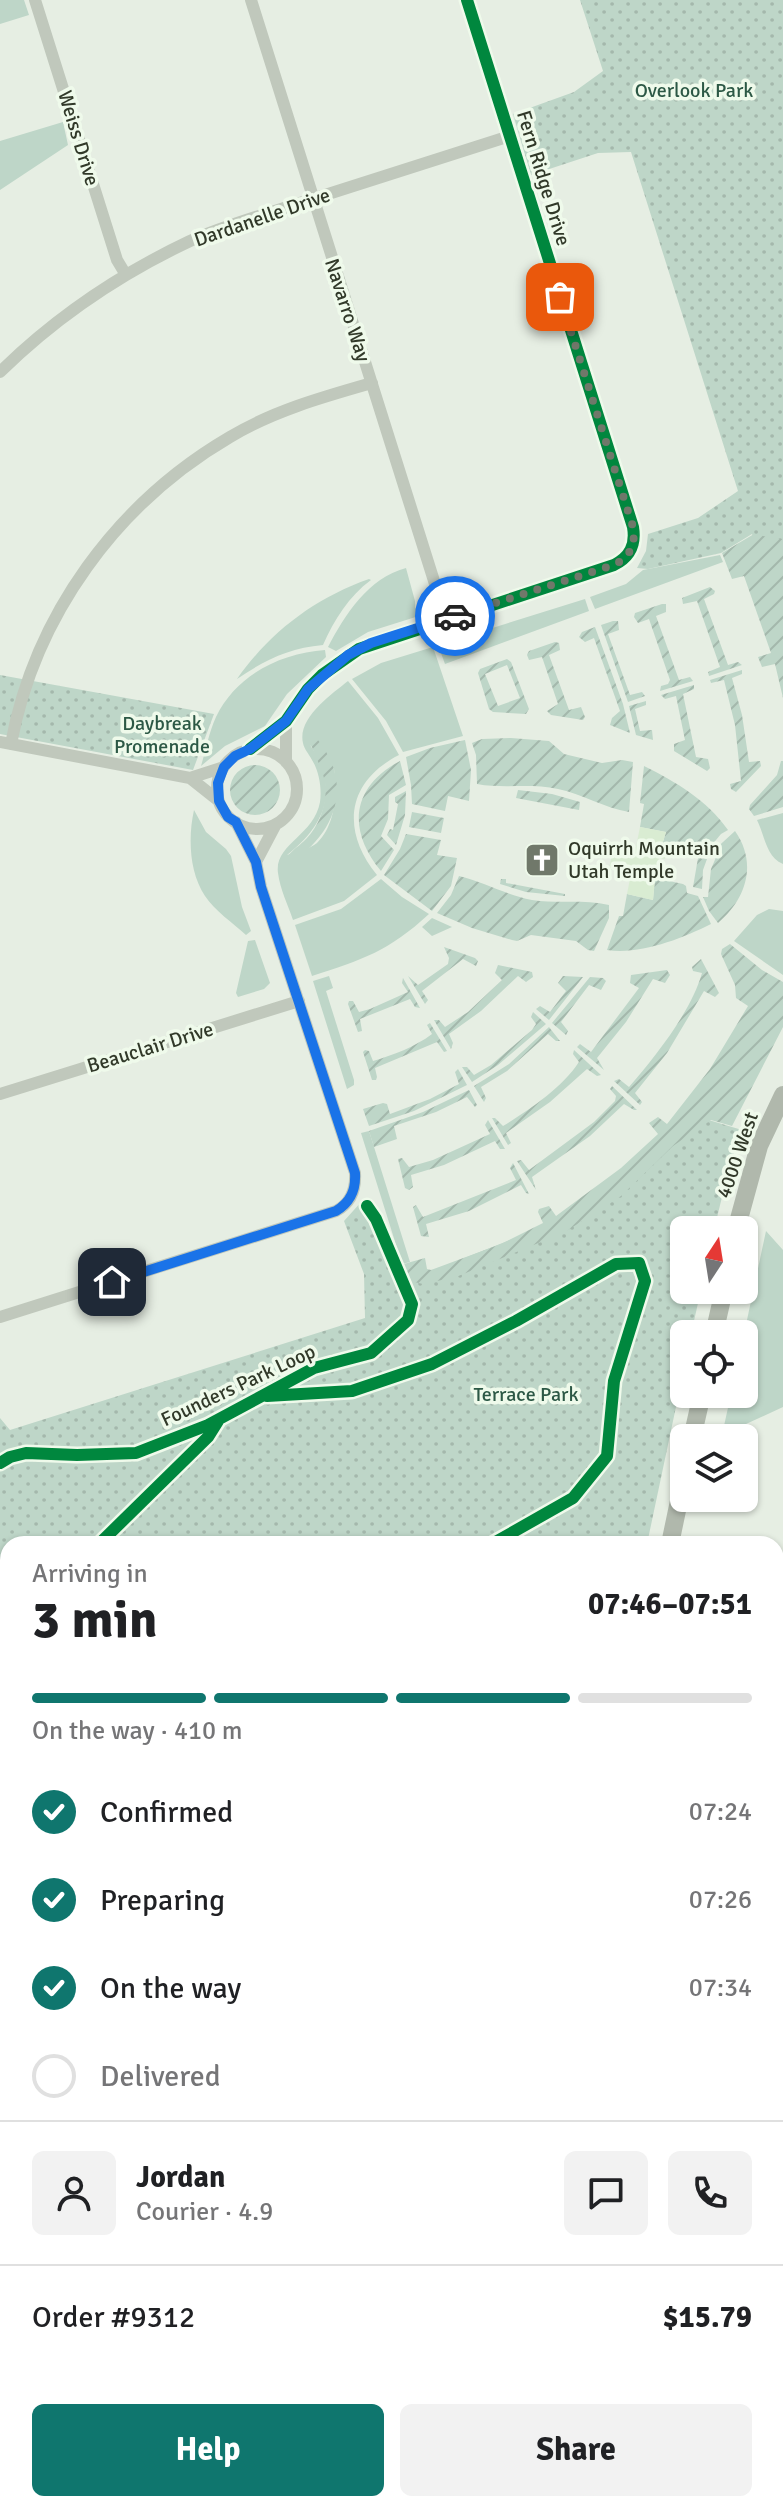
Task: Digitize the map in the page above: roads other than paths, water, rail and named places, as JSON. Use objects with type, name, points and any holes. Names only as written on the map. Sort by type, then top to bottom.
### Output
[{"type":"main road","name":"4000 West","points":[[740,1216],[759,1146],[783,1095]]},
{"type":"main road","points":[[672,1536],[677,1512]]},
{"type":"street","name":"Weiss Drive","points":[[35,0],[117,260],[126,275]]},
{"type":"street","name":"Navarro Way","points":[[251,0],[446,619]]},
{"type":"street","name":"Fern Ridge Drive","points":[[446,619],[614,565],[631,551],[634,540],[633,527],[467,0]]},
{"type":"street","name":"Dardanelle Drive","points":[[0,372],[64,317],[126,275],[182,245],[224,227],[510,136]]},
{"type":"street","points":[[276,824],[260,829],[236,822],[228,817],[219,801],[190,778],[6,743],[40,646],[63,604],[109,536],[139,504],[180,470],[231,436],[288,409],[372,383]]},
{"type":"street","points":[[219,801],[218,783],[224,767],[286,721],[308,689],[348,655],[371,643],[446,619]]},
{"type":"street","points":[[286,721],[286,762]]},
{"type":"street","points":[[250,749],[274,752],[286,762],[296,777],[297,795],[290,812],[276,824],[256,862]]},
{"type":"street","points":[[190,778],[224,767]]},
{"type":"street","points":[[0,1317],[336,1211],[352,1196],[355,1173],[261,887],[256,862],[236,822]]},
{"type":"street","name":"Beauclair Drive","points":[[0,1094],[299,1001]]},
{"type":"place","name":"Oquirrh Mountain Utah Temple","points":[[542,860]]},
{"type":"park label","name":"Overlook Park","points":[[694,90]]},
{"type":"park label","name":"Daybreak Promenade","points":[[162,734]]},
{"type":"park label","name":"Terrace Park","points":[[526,1394]]}]
